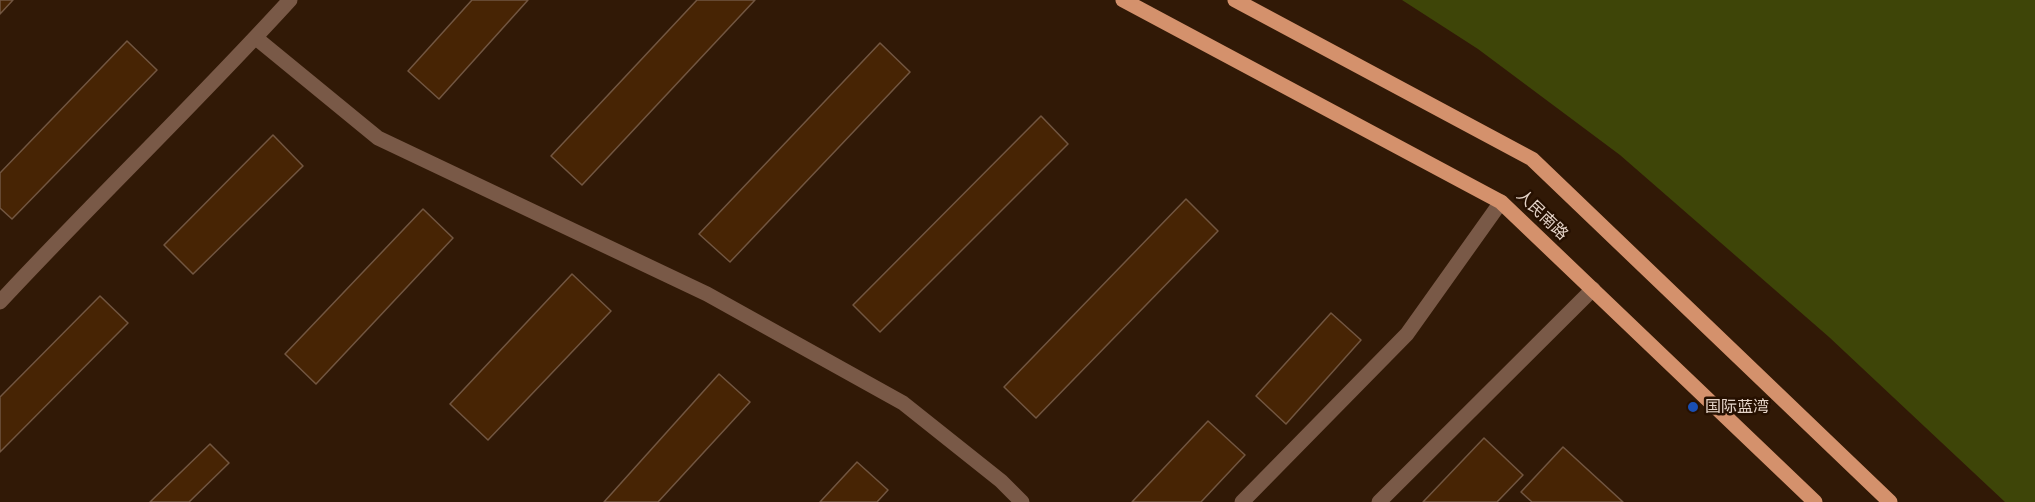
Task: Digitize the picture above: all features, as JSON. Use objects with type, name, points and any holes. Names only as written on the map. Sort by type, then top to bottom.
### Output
[{"type":"main road","name":"人民南路","points":[[1123,0],[1501,201],[1815,502]]},
{"type":"main road","name":"人民南路","points":[[1235,0],[1532,159],[1890,502]]},
{"type":"lane","points":[[0,302],[79,217],[256,38],[290,0]]},
{"type":"lane","points":[[256,38],[378,138],[707,294],[903,403],[1001,481],[1022,502]]},
{"type":"lane","points":[[1242,502],[1407,334],[1501,201]]},
{"type":"lane","points":[[1379,502],[1593,289]]},
{"type":"green space","points":[[1402,0],[2035,0],[2035,502],[2005,502],[1829,337],[1620,155],[1478,49]]},
{"type":"building","points":[[0,0],[13,0],[0,14]]},
{"type":"building","points":[[472,0],[528,0],[439,99],[408,71]]},
{"type":"building","points":[[697,0],[755,0],[582,185],[551,156]]},
{"type":"building","points":[[127,41],[157,70],[12,219],[0,208],[0,173]]},
{"type":"building","points":[[880,43],[910,72],[730,262],[699,234]]},
{"type":"building","points":[[1041,116],[1068,144],[880,332],[853,305]]},
{"type":"building","points":[[273,135],[303,166],[193,274],[164,245]]},
{"type":"building","points":[[1186,199],[1218,231],[1036,418],[1004,387]]},
{"type":"building","points":[[423,209],[453,238],[316,384],[285,354]]},
{"type":"building","points":[[572,274],[611,311],[488,440],[450,404]]},
{"type":"building","points":[[100,296],[128,323],[0,452],[0,397]]},
{"type":"building","points":[[1331,313],[1361,340],[1286,424],[1256,396]]},
{"type":"building","points":[[719,374],[750,402],[658,502],[604,502]]},
{"type":"building","points":[[1208,421],[1245,455],[1201,502],[1132,502]]},
{"type":"building","points":[[1484,438],[1523,475],[1497,502],[1423,502]]},
{"type":"building","points":[[210,444],[229,463],[189,502],[150,502]]},
{"type":"building","points":[[1563,447],[1623,502],[1532,502],[1521,492]]},
{"type":"building","points":[[857,462],[888,490],[877,502],[820,502]]},
{"type":"place","name":"国际蓝湾","points":[[1693,407]]}]
